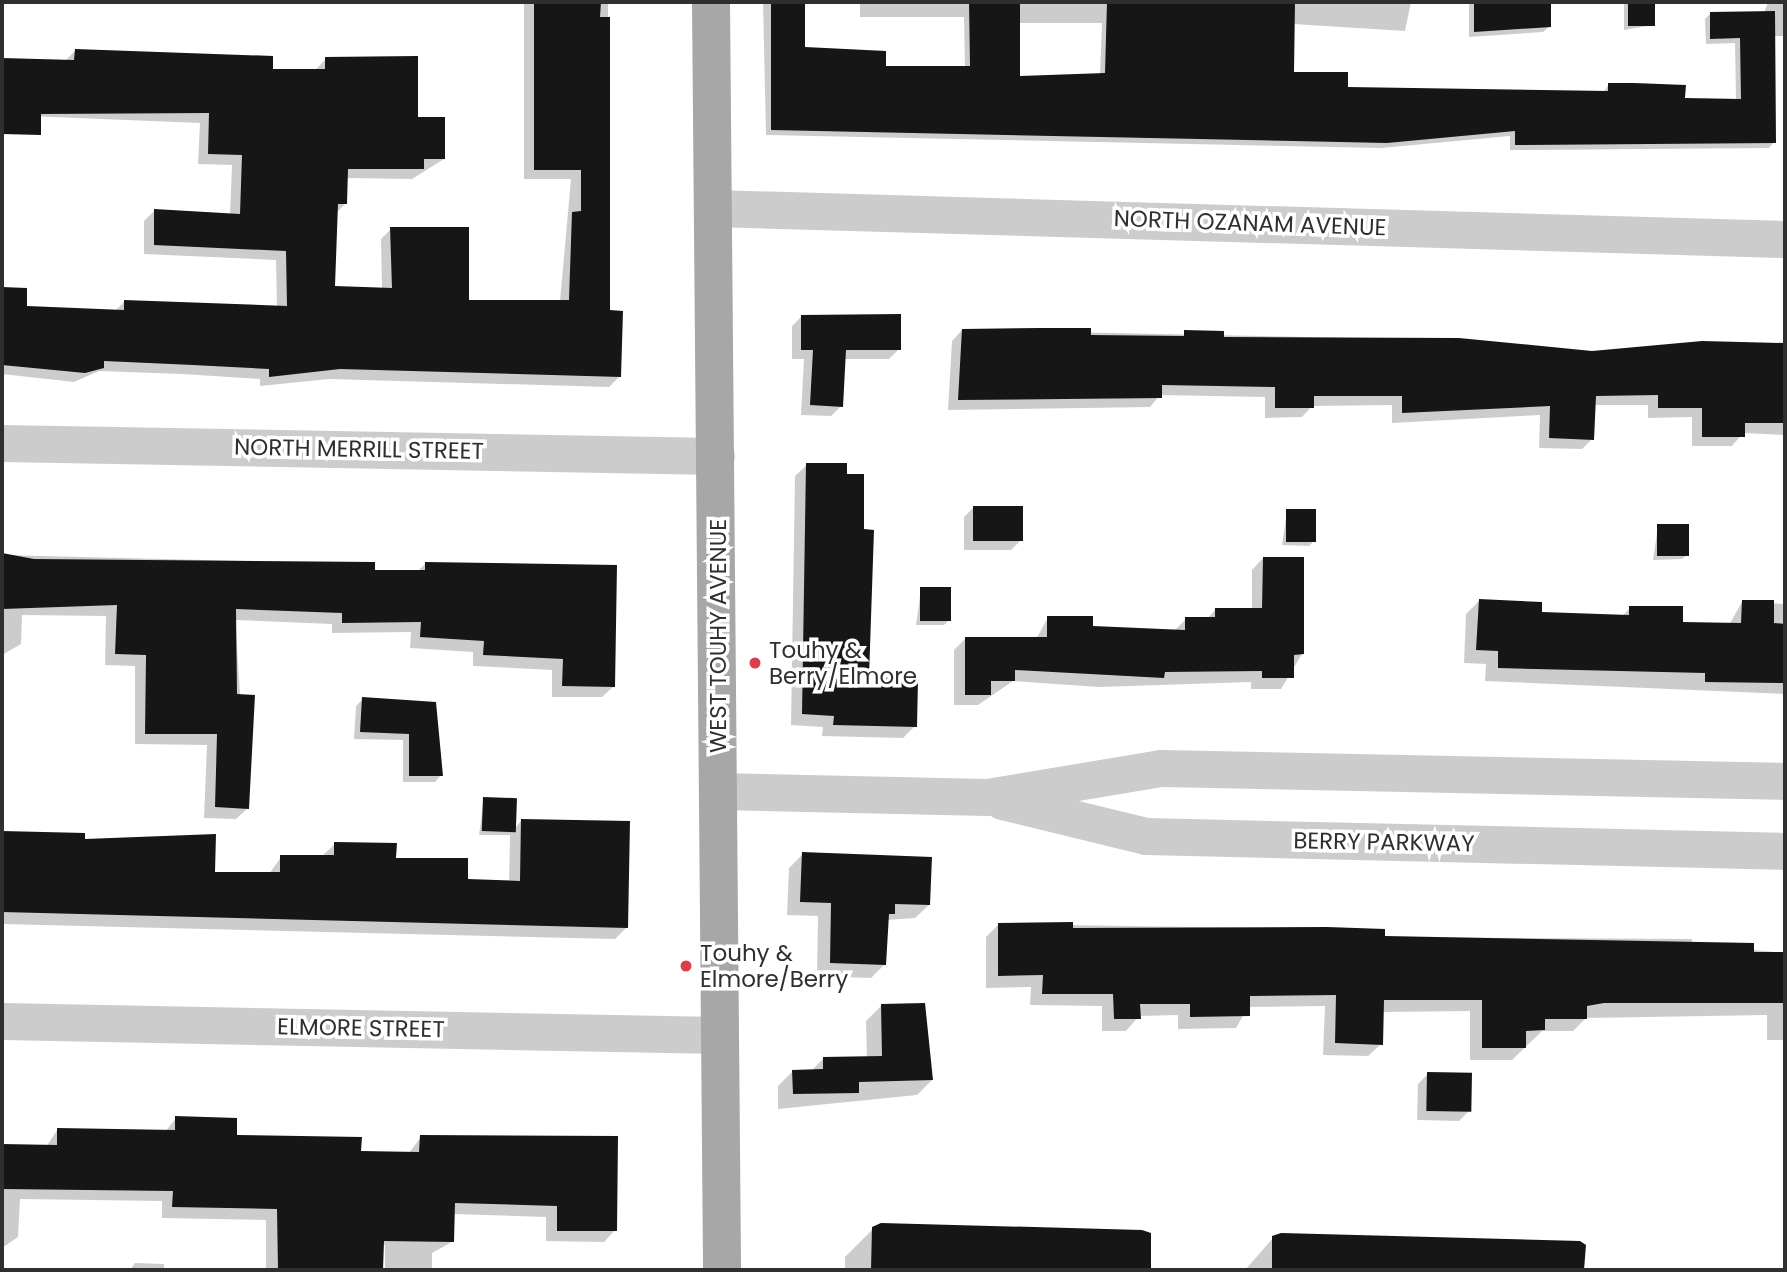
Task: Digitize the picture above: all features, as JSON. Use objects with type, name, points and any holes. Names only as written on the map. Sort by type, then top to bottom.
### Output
[{"type":"main road","name":"WEST TOUHY AVENUE","points":[[711,2],[722,1270]]},
{"type":"street","name":"NORTH OZANAM AVENUE","points":[[714,208],[1785,239]]},
{"type":"street","name":"NORTH MERRILL STREET","points":[[2,443],[716,456]]},
{"type":"street","name":"BERRY PARKWAY","points":[[719,791],[987,797],[1161,768],[1785,781]]},
{"type":"street","name":"BERRY PARKWAY","points":[[987,797],[1146,836],[1785,851]]},
{"type":"street","name":"ELMORE STREET","points":[[2,1021],[720,1035]]},
{"type":"building","points":[[534,2],[601,2],[600,17],[610,17],[610,310],[623,311],[621,377],[340,369],[269,377],[269,369],[104,361],[104,368],[85,373],[2,365],[2,287],[27,288],[27,306],[124,310],[124,300],[287,306],[286,251],[154,245],[154,209],[240,214],[242,155],[208,154],[209,113],[41,114],[41,135],[2,134],[2,58],[74,60],[75,49],[273,56],[273,69],[325,69],[325,57],[418,56],[418,117],[445,117],[445,159],[424,159],[424,169],[348,169],[347,204],[338,204],[335,286],[392,288],[390,227],[469,227],[469,300],[569,300],[572,212],[581,211],[581,170],[534,170]]},
{"type":"building","points":[[771,2],[805,2],[805,47],[886,51],[886,66],[970,66],[969,2],[1020,2],[1020,76],[1105,73],[1107,2],[1295,2],[1294,72],[1348,72],[1348,87],[1608,91],[1608,83],[1634,83],[1686,85],[1685,98],[1741,99],[1740,38],[1710,39],[1710,12],[1775,11],[1776,143],[1515,145],[1515,131],[1387,143],[771,130]]},
{"type":"building","points":[[1474,2],[1551,2],[1551,27],[1474,32]]},
{"type":"building","points":[[1628,2],[1655,2],[1655,26],[1628,26]]},
{"type":"building","points":[[901,314],[901,350],[846,350],[843,407],[810,405],[813,350],[801,350],[801,315]]},
{"type":"building","points":[[1091,328],[1091,335],[1184,336],[1184,330],[1224,331],[1224,337],[1459,338],[1592,351],[1702,341],[1785,343],[1785,423],[1745,423],[1745,437],[1702,437],[1702,408],[1658,408],[1658,395],[1596,396],[1594,440],[1549,438],[1550,406],[1402,413],[1402,396],[1314,396],[1314,408],[1275,408],[1275,387],[1162,385],[1162,398],[958,400],[962,329]]},
{"type":"building","points":[[806,463],[847,463],[847,474],[864,474],[864,529],[874,530],[869,677],[918,679],[917,727],[833,725],[834,716],[802,714]]},
{"type":"building","points":[[973,506],[1023,506],[1023,541],[973,541]]},
{"type":"building","points":[[1286,509],[1316,509],[1316,542],[1286,542]]},
{"type":"building","points":[[1657,524],[1689,524],[1689,556],[1657,556]]},
{"type":"building","points":[[2,553],[34,559],[375,562],[375,570],[425,570],[425,562],[617,565],[615,687],[562,686],[563,659],[483,655],[484,641],[420,637],[421,622],[342,623],[342,613],[236,609],[237,694],[255,695],[249,809],[215,807],[217,734],[145,734],[146,655],[115,654],[117,605],[2,609]]},
{"type":"building","points":[[1263,557],[1304,557],[1304,654],[1294,655],[1294,678],[1262,678],[1262,671],[1165,672],[1164,678],[1015,670],[1015,681],[991,681],[991,695],[965,695],[965,637],[1047,637],[1047,616],[1093,616],[1093,626],[1185,630],[1185,617],[1215,617],[1215,608],[1262,608]]},
{"type":"building","points":[[920,587],[951,587],[951,621],[920,621]]},
{"type":"building","points":[[1479,599],[1542,602],[1542,612],[1629,615],[1629,606],[1683,606],[1683,622],[1741,623],[1742,600],[1774,600],[1774,623],[1785,624],[1785,683],[1705,682],[1705,673],[1498,668],[1498,651],[1476,650]]},
{"type":"building","points":[[362,697],[436,702],[443,776],[409,776],[409,734],[360,732]]},
{"type":"building","points":[[483,797],[517,798],[516,832],[482,831]]},
{"type":"building","points":[[521,819],[630,821],[628,928],[2,912],[2,831],[85,833],[85,839],[216,834],[215,872],[280,872],[280,855],[334,855],[334,842],[397,843],[396,858],[468,858],[468,879],[520,881]]},
{"type":"building","points":[[802,852],[932,857],[930,905],[895,904],[895,914],[889,914],[886,965],[830,963],[831,903],[800,902]]},
{"type":"building","points":[[1073,922],[1073,928],[1327,927],[1385,929],[1385,936],[1754,943],[1754,952],[1785,952],[1785,1003],[1604,1003],[1587,1006],[1587,1019],[1545,1019],[1545,1030],[1526,1031],[1526,1048],[1482,1048],[1482,1000],[1384,1000],[1383,1045],[1335,1043],[1336,995],[1250,996],[1250,1016],[1190,1017],[1190,1004],[1140,1004],[1141,1019],[1114,1019],[1113,994],[1042,994],[1043,975],[998,976],[998,923]]},
{"type":"building","points":[[925,1003],[933,1080],[859,1082],[859,1093],[793,1094],[792,1070],[823,1069],[823,1057],[882,1056],[881,1004]]},
{"type":"building","points":[[1427,1072],[1472,1073],[1471,1112],[1426,1111]]},
{"type":"building","points":[[175,1116],[237,1118],[237,1135],[362,1137],[361,1151],[419,1152],[420,1135],[618,1136],[617,1231],[557,1231],[557,1206],[455,1203],[454,1242],[384,1241],[383,1270],[278,1270],[277,1209],[172,1207],[173,1191],[2,1189],[2,1144],[57,1145],[57,1128],[175,1130]]},
{"type":"building","points":[[881,1223],[1142,1230],[1151,1233],[1151,1270],[871,1270],[872,1227]]},
{"type":"building","points":[[1281,1233],[1580,1241],[1586,1245],[1584,1270],[1272,1270],[1272,1236]]},
{"type":"place","name":"Touhy & Berry/Elmore","points":[[755,663]]},
{"type":"place","name":"Touhy & Elmore/Berry","points":[[686,966]]}]
